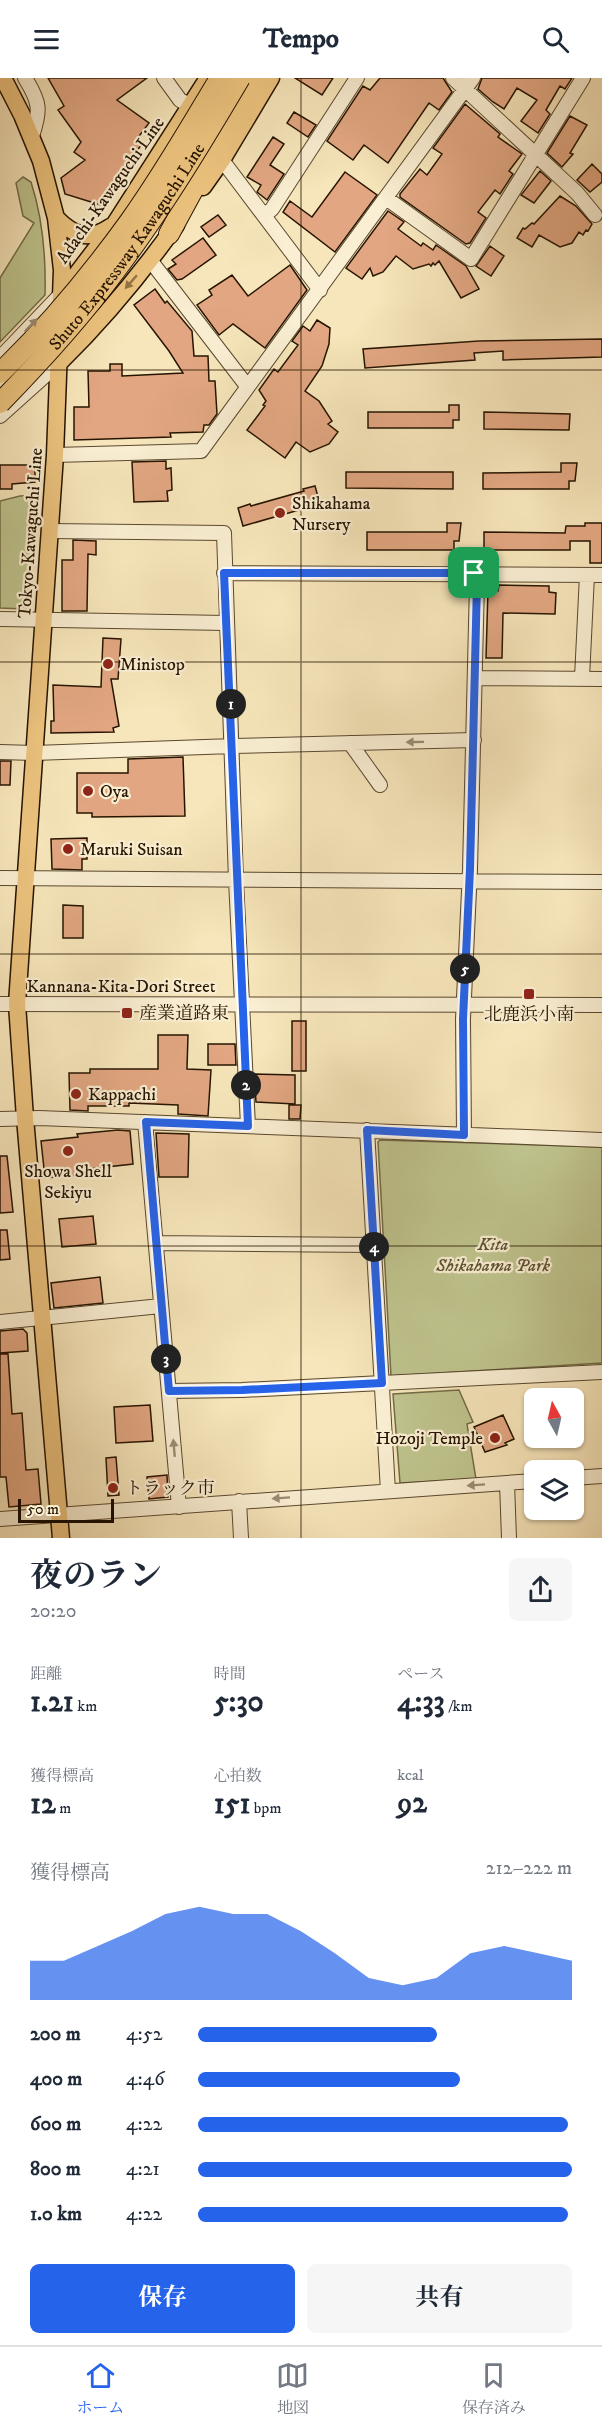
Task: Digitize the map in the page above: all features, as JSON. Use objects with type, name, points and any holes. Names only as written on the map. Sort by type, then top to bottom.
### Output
[{"type":"highway","name":"Shuto Expressway Kawaguchi Line","points":[[0,373],[68,302],[132,219],[220,78]]},
{"type":"highway","name":"Shuto Expressway Kawaguchi Line","points":[[0,403],[44,357],[114,272],[199,147],[240,78]]},
{"type":"highway","points":[[169,234],[256,78]]},
{"type":"main road","name":"Tokyo-Kawaguchi Line","points":[[3,78],[32,136],[56,218],[63,292],[55,455],[34,753],[24,879],[8,1004],[25,1118],[61,1538]]},
{"type":"main road","name":"Adachi-Kawaguchi Line","points":[[63,292],[114,225],[208,78]]},
{"type":"main road","points":[[58,363],[81,340],[150,260],[222,160],[271,78]]},
{"type":"main road","points":[[56,218],[71,232],[81,236],[98,234],[114,225]]},
{"type":"street","points":[[25,78],[38,103],[39,114],[32,136]]},
{"type":"street","points":[[164,78],[180,100],[191,106]]},
{"type":"street","points":[[265,215],[272,209],[357,78]]},
{"type":"street","points":[[453,78],[469,84],[535,155],[577,193],[595,215]]},
{"type":"street","points":[[386,198],[471,259],[583,78]]},
{"type":"street","points":[[55,455],[201,451],[469,84]]},
{"type":"street","points":[[222,160],[320,290]]},
{"type":"street","points":[[150,260],[247,386]]},
{"type":"street","points":[[0,358],[63,292]]},
{"type":"street","points":[[0,416],[58,363]]},
{"type":"street","points":[[50,531],[224,533],[236,880],[248,1126]]},
{"type":"street","points":[[224,573],[602,575]]},
{"type":"street","points":[[464,1135],[464,1004],[470,880],[477,583],[474,573]]},
{"type":"street","points":[[582,678],[587,575]]},
{"type":"street","points":[[0,619],[226,623]]},
{"type":"street","points":[[475,678],[602,679]]},
{"type":"street","points":[[0,752],[474,741]]},
{"type":"street","points":[[350,743],[380,785]]},
{"type":"street","points":[[0,878],[602,882]]},
{"type":"street","name":"Kannana-Kita-Dori Street","points":[[8,1004],[602,1005]]},
{"type":"street","points":[[0,1119],[146,1122],[602,1140]]},
{"type":"street","points":[[146,1122],[179,1507]]},
{"type":"street","points":[[367,1130],[388,1491]]},
{"type":"street","points":[[156,1243],[374,1245]]},
{"type":"street","points":[[0,1322],[161,1306]]},
{"type":"street","points":[[169,1391],[242,1390],[602,1372]]},
{"type":"street","points":[[584,1477],[602,1476]]},
{"type":"street","points":[[0,1519],[524,1482]]},
{"type":"street","points":[[507,1483],[509,1538]]},
{"type":"street","points":[[239,1501],[241,1538]]},
{"type":"green space","points":[[23,177],[31,182],[41,224],[45,295],[0,342],[0,278],[34,223],[23,216],[16,183]]},
{"type":"green space","points":[[38,495],[29,605],[25,609],[0,608],[0,501],[20,496]]},
{"type":"green space","name":"Kita Shikahama Park","points":[[380,1140],[602,1147],[602,1363],[391,1376],[378,1142]]},
{"type":"green space","points":[[459,1390],[473,1422],[467,1424],[476,1479],[400,1483],[393,1394]]},
{"type":"building","points":[[48,78],[147,78],[117,100],[149,123],[136,140],[142,144],[101,205],[65,194],[61,178],[85,160],[74,152],[81,142],[58,110],[64,106]]},
{"type":"building","points":[[295,78],[333,78],[322,95]]},
{"type":"building","points":[[380,78],[443,78],[452,92],[439,110],[429,103],[388,163],[364,145],[353,160],[327,141],[363,86],[370,90]]},
{"type":"building","points":[[482,78],[572,78],[565,89],[560,86],[546,110],[550,114],[538,133],[521,121],[537,100],[517,88],[504,109],[478,89]]},
{"type":"building","points":[[465,104],[500,134],[498,137],[522,154],[509,171],[513,174],[500,194],[495,190],[478,212],[486,218],[470,243],[466,244],[400,197],[420,169],[427,175],[442,154],[433,148]]},
{"type":"building","points":[[294,112],[316,125],[308,137],[287,123]]},
{"type":"building","points":[[570,116],[587,125],[570,153],[573,154],[562,167],[547,153]]},
{"type":"building","points":[[273,137],[284,144],[270,165],[284,174],[267,200],[257,192],[261,185],[247,177]]},
{"type":"building","points":[[592,164],[602,174],[602,182],[590,192],[577,180]]},
{"type":"building","points":[[540,171],[551,181],[534,203],[521,195]]},
{"type":"building","points":[[345,172],[377,195],[335,252],[283,212],[290,201],[312,217]]},
{"type":"building","points":[[560,196],[576,206],[592,224],[588,231],[586,230],[583,235],[579,232],[572,243],[560,247],[539,235],[532,247],[517,238],[523,228],[534,224]]},
{"type":"building","points":[[388,211],[404,222],[398,229],[421,246],[423,243],[433,250],[436,245],[466,266],[479,289],[461,298],[439,261],[435,265],[433,263],[431,266],[429,264],[413,269],[396,256],[383,272],[373,276],[370,268],[362,279],[346,268]]},
{"type":"building","points":[[218,215],[226,225],[209,237],[201,227]]},
{"type":"building","points":[[203,238],[216,255],[182,279],[177,280],[168,269],[176,264],[172,260]]},
{"type":"building","points":[[490,246],[504,256],[491,276],[476,266]]},
{"type":"building","points":[[290,265],[307,290],[265,348],[233,324],[219,335],[197,305],[212,295],[209,290],[232,275],[248,296]]},
{"type":"building","points":[[155,289],[192,331],[194,356],[208,356],[209,381],[215,381],[217,414],[209,425],[204,425],[203,432],[170,433],[171,437],[74,440],[74,407],[89,407],[88,371],[110,371],[110,364],[122,364],[122,376],[183,373],[134,305]]},
{"type":"building","points":[[317,320],[330,328],[329,344],[322,366],[305,391],[319,401],[332,421],[328,424],[338,432],[329,444],[310,452],[296,442],[285,458],[247,430],[265,406],[263,405],[266,401],[259,390],[274,369],[278,372],[298,345],[292,341],[303,326],[310,331]]},
{"type":"building","points":[[602,339],[602,357],[503,360],[503,351],[474,353],[475,360],[365,368],[363,349],[479,341]]},
{"type":"building","points":[[449,405],[459,405],[459,420],[453,420],[453,428],[368,428],[368,412],[449,412]]},
{"type":"building","points":[[484,412],[570,414],[569,430],[484,429]]},
{"type":"building","points":[[166,461],[166,469],[171,468],[172,490],[167,491],[168,501],[134,502],[132,462]]},
{"type":"building","points":[[561,463],[577,463],[575,481],[569,481],[569,489],[483,489],[483,473],[561,472]]},
{"type":"building","points":[[0,465],[31,465],[31,468],[35,468],[35,482],[12,484],[12,489],[0,489]]},
{"type":"building","points":[[346,472],[453,472],[453,489],[346,488]]},
{"type":"building","points":[[315,486],[320,504],[243,526],[238,508]]},
{"type":"building","points":[[447,523],[461,523],[459,541],[454,541],[454,550],[367,550],[367,532],[447,532]]},
{"type":"building","points":[[585,523],[602,523],[602,563],[590,563],[590,541],[570,541],[570,550],[484,550],[484,532],[565,533],[566,526],[585,526]]},
{"type":"building","points":[[73,540],[96,541],[96,555],[88,554],[87,611],[62,611],[62,560],[73,560]]},
{"type":"building","points":[[499,585],[549,586],[549,592],[556,593],[555,614],[503,613],[502,658],[486,658],[488,590],[498,591]]},
{"type":"building","points":[[103,638],[121,639],[118,679],[111,679],[119,726],[113,728],[114,732],[51,733],[51,721],[54,721],[53,685],[101,687]]},
{"type":"building","points":[[183,757],[185,816],[92,817],[92,813],[77,813],[77,773],[128,773],[128,759]]},
{"type":"building","points":[[0,761],[11,761],[10,785],[0,785]]},
{"type":"building","points":[[87,838],[87,859],[82,859],[82,870],[52,869],[51,839]]},
{"type":"building","points":[[63,905],[83,906],[83,938],[63,938]]},
{"type":"building","points":[[292,1021],[306,1021],[306,1071],[292,1071]]},
{"type":"building","points":[[158,1035],[188,1035],[187,1069],[211,1070],[208,1116],[178,1114],[178,1105],[129,1103],[129,1106],[88,1106],[88,1111],[70,1110],[69,1073],[90,1073],[90,1069],[158,1069]]},
{"type":"building","points":[[208,1044],[235,1044],[236,1065],[208,1065]]},
{"type":"building","points":[[254,1074],[295,1075],[295,1104],[256,1102]]},
{"type":"building","points":[[289,1105],[301,1105],[300,1119],[289,1119]]},
{"type":"building","points":[[130,1131],[133,1164],[89,1169],[90,1174],[45,1178],[41,1141],[78,1137],[77,1134]]},
{"type":"building","points":[[156,1133],[189,1134],[188,1177],[159,1177]]},
{"type":"building","points":[[0,1156],[7,1156],[13,1212],[0,1213]]},
{"type":"building","points":[[93,1216],[96,1244],[62,1247],[59,1219]]},
{"type":"building","points":[[0,1230],[7,1230],[10,1259],[0,1260]]},
{"type":"building","points":[[100,1277],[103,1303],[54,1308],[51,1283]]},
{"type":"building","points":[[23,1329],[27,1333],[28,1351],[0,1353],[0,1331]]},
{"type":"building","points":[[0,1354],[8,1354],[12,1414],[22,1413],[26,1470],[38,1469],[41,1504],[9,1507],[6,1477],[0,1477]]},
{"type":"building","points":[[150,1405],[153,1441],[116,1443],[114,1407]]},
{"type":"building","points":[[503,1415],[514,1439],[505,1443],[507,1445],[485,1452],[474,1427]]},
{"type":"building","points":[[116,1457],[119,1495],[108,1496],[106,1458]]},
{"type":"building","points":[[167,1475],[168,1497],[149,1499],[147,1477]]},
{"type":"place","name":"Shikahama Nursery","points":[[280,513]]},
{"type":"place","name":"Ministop","points":[[108,664]]},
{"type":"place","name":"Oya","points":[[88,791]]},
{"type":"place","name":"Maruki Suisan","points":[[68,849]]},
{"type":"place","name":"北鹿浜小南","points":[[529,994]]},
{"type":"place","name":"産業道路東","points":[[127,1013]]},
{"type":"place","name":"Kappachi","points":[[76,1094]]},
{"type":"place","name":"Showa Shell Sekiyu","points":[[68,1151]]},
{"type":"place","name":"Hozoji Temple","points":[[495,1438]]},
{"type":"place","name":"トラック市","points":[[113,1488]]},
{"type":"route","points":[[224,573],[474,573],[477,592],[470,869],[463,1019],[464,1135],[367,1130],[382,1383],[169,1391],[146,1122],[248,1126],[224,573]]}]
